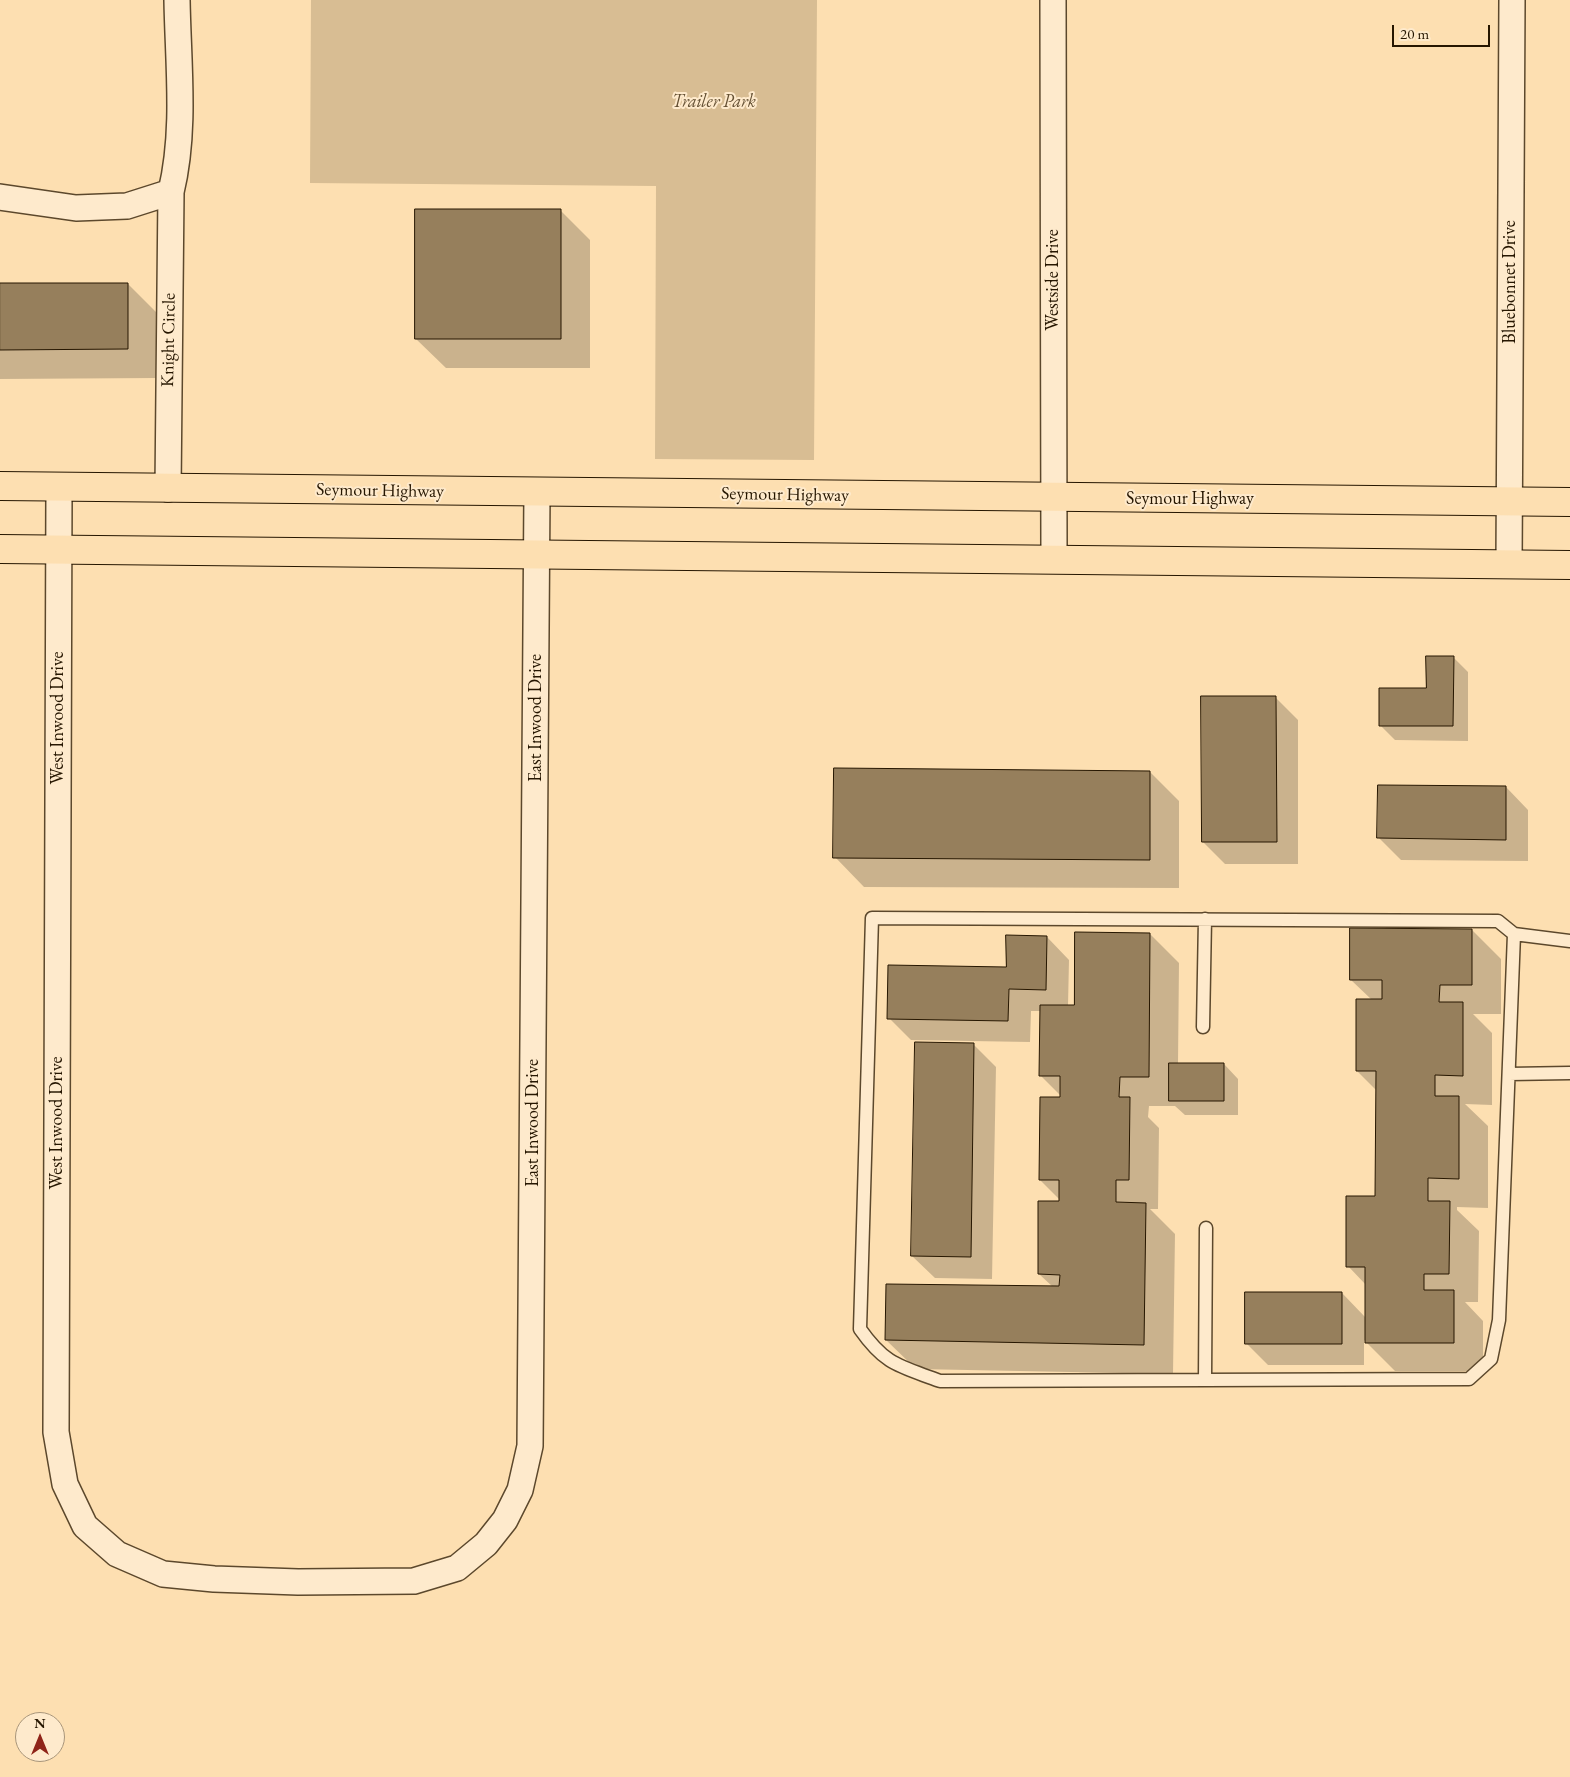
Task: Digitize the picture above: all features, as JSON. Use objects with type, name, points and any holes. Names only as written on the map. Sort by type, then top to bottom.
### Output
[{"type":"main road","name":"Seymour Highway","points":[[0,486],[1570,502]]},
{"type":"main road","points":[[0,549],[1570,565]]},
{"type":"street","name":"Knight Circle","points":[[168,489],[171,192],[177,167],[179,129],[177,0]]},
{"type":"street","name":"Westside Drive","points":[[1053,0],[1054,559]]},
{"type":"street","name":"Bluebonnet Drive","points":[[1509,564],[1512,0]]},
{"type":"street","points":[[0,198],[76,208],[127,206],[171,192]]},
{"type":"street","name":"West Inwood Drive","points":[[59,487],[56,1432],[65,1484],[85,1526],[117,1554],[163,1574],[214,1579],[298,1582]]},
{"type":"street","name":"East Inwood Drive","points":[[298,1582],[414,1581],[457,1568],[486,1544],[505,1520],[520,1490],[530,1446],[537,492]]},
{"type":"lane","points":[[1514,934],[1499,1320],[1491,1359],[1469,1379],[940,1381],[891,1363],[875,1350],[860,1329],[872,918],[1498,921],[1514,934],[1570,941]]},
{"type":"lane","points":[[1203,1027],[1205,919]]},
{"type":"lane","points":[[1509,1074],[1570,1073]]},
{"type":"lane","points":[[1205,1380],[1206,1228]]},
{"type":"green space","name":"Trailer Park","points":[[311,0],[817,0],[814,460],[655,459],[656,186],[310,183]]},
{"type":"building","points":[[415,209],[561,209],[561,339],[415,339]]},
{"type":"building","points":[[0,283],[128,283],[128,349],[0,350]]},
{"type":"building","points":[[1426,656],[1454,656],[1453,726],[1379,726],[1379,688],[1426,688]]},
{"type":"building","points":[[1201,696],[1276,696],[1277,842],[1202,842]]},
{"type":"building","points":[[834,768],[1150,771],[1150,860],[833,858]]},
{"type":"building","points":[[1378,785],[1506,786],[1506,840],[1377,838]]},
{"type":"building","points":[[1350,928],[1472,929],[1472,985],[1440,985],[1439,1002],[1463,1002],[1463,1076],[1435,1075],[1435,1096],[1459,1096],[1459,1179],[1428,1178],[1428,1201],[1450,1201],[1449,1274],[1424,1274],[1424,1290],[1454,1290],[1454,1343],[1365,1343],[1365,1267],[1346,1267],[1346,1196],[1375,1196],[1376,1071],[1356,1071],[1356,999],[1382,999],[1382,980],[1350,980]]},
{"type":"building","points":[[1075,932],[1150,933],[1149,1077],[1120,1077],[1119,1097],[1130,1097],[1129,1180],[1116,1180],[1116,1202],[1146,1203],[1144,1345],[885,1340],[886,1284],[1059,1286],[1060,1275],[1038,1274],[1038,1201],[1059,1201],[1059,1180],[1039,1180],[1040,1097],[1060,1097],[1060,1076],[1039,1076],[1040,1005],[1074,1005]]},
{"type":"building","points":[[1006,935],[1047,936],[1046,990],[1009,989],[1008,1021],[887,1019],[888,965],[1006,967]]},
{"type":"building","points":[[915,1042],[974,1043],[971,1257],[911,1256]]},
{"type":"building","points":[[1169,1063],[1224,1063],[1224,1101],[1169,1101]]},
{"type":"building","points":[[1245,1292],[1342,1292],[1342,1344],[1245,1344]]}]
